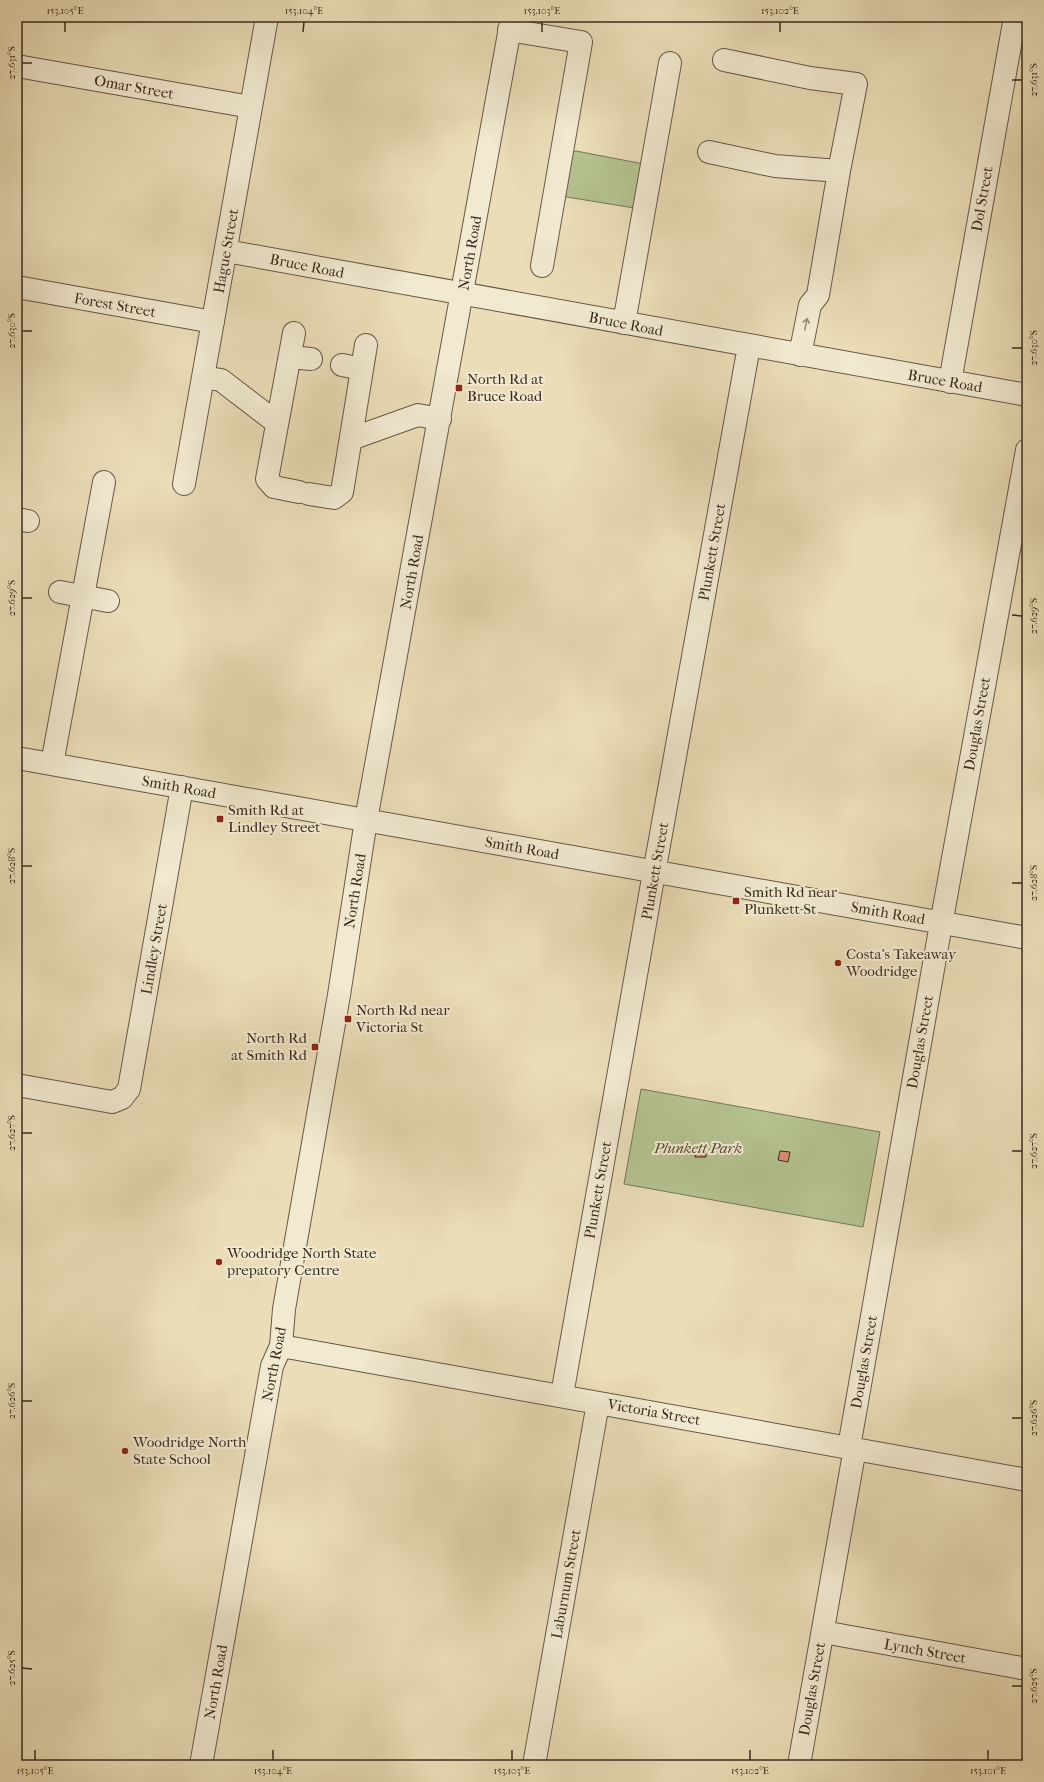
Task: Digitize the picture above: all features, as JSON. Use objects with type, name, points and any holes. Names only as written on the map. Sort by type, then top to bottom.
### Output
[{"type":"street","name":"Hague Street","points":[[184,484],[267,17]]},
{"type":"street","name":"Dol Street","points":[[950,382],[1015,17]]},
{"type":"street","points":[[510,23],[581,42],[542,266]]},
{"type":"street","name":"North Road","points":[[201,1765],[272,1366],[281,1346],[284,1309],[339,995],[366,820],[440,419],[510,23]]},
{"type":"street","points":[[724,60],[810,78],[856,84],[839,171],[818,295],[810,305],[808,357]]},
{"type":"street","points":[[624,323],[670,63]]},
{"type":"street","name":"Omar Street","points":[[17,66],[251,107]]},
{"type":"street","points":[[709,152],[775,166],[839,171]]},
{"type":"street","name":"Bruce Road","points":[[226,251],[462,295],[1027,395]]},
{"type":"street","name":"Forest Street","points":[[17,287],[212,322]]},
{"type":"street","points":[[294,333],[300,358],[277,423],[267,478],[274,488],[334,498],[342,492],[351,439],[352,367],[366,345]]},
{"type":"street","name":"Plunkett Street","points":[[562,1395],[654,872],[749,346]]},
{"type":"street","points":[[203,376],[221,380],[277,423]]},
{"type":"street","points":[[351,439],[418,415],[440,419]]},
{"type":"street","name":"Douglas Street","points":[[799,1765],[823,1632],[852,1448],[941,922],[1027,450]]},
{"type":"street","points":[[52,764],[104,482]]},
{"type":"street","points":[[60,592],[108,601]]},
{"type":"street","name":"Smith Road","points":[[17,758],[1027,938]]},
{"type":"street","name":"Lindley Street","points":[[17,1085],[112,1102],[122,1098],[129,1089],[182,787]]},
{"type":"street","name":"Victoria Street","points":[[281,1346],[562,1395],[598,1403],[1027,1480]]},
{"type":"street","name":"Laburnum Street","points":[[534,1765],[598,1403]]},
{"type":"street","name":"Lynch Street","points":[[823,1632],[1027,1669]]},
{"type":"green space","points":[[576,151],[644,164],[634,208],[567,197],[564,194],[569,153]]},
{"type":"green space","name":"Plunkett Park","points":[[641,1089],[880,1132],[863,1227],[624,1184]]},
{"type":"building","points":[[696,1147],[706,1148],[706,1157],[695,1157]]},
{"type":"building","points":[[780,1151],[790,1152],[788,1162],[778,1160]]},
{"type":"place","name":"North Rd at Bruce Road","points":[[459,388]]},
{"type":"place","name":"Smith Rd at Lindley Street","points":[[220,819]]},
{"type":"place","name":"Smith Rd near Plunkett St","points":[[736,901]]},
{"type":"place","name":"Costa's Takeaway Woodridge","points":[[838,963]]},
{"type":"place","name":"North Rd near Victoria St","points":[[348,1019]]},
{"type":"place","name":"North Rd at Smith Rd","points":[[315,1047]]},
{"type":"place","name":"Woodridge North State prepatory Centre","points":[[219,1262]]},
{"type":"place","name":"Woodridge North State School","points":[[125,1451]]}]
